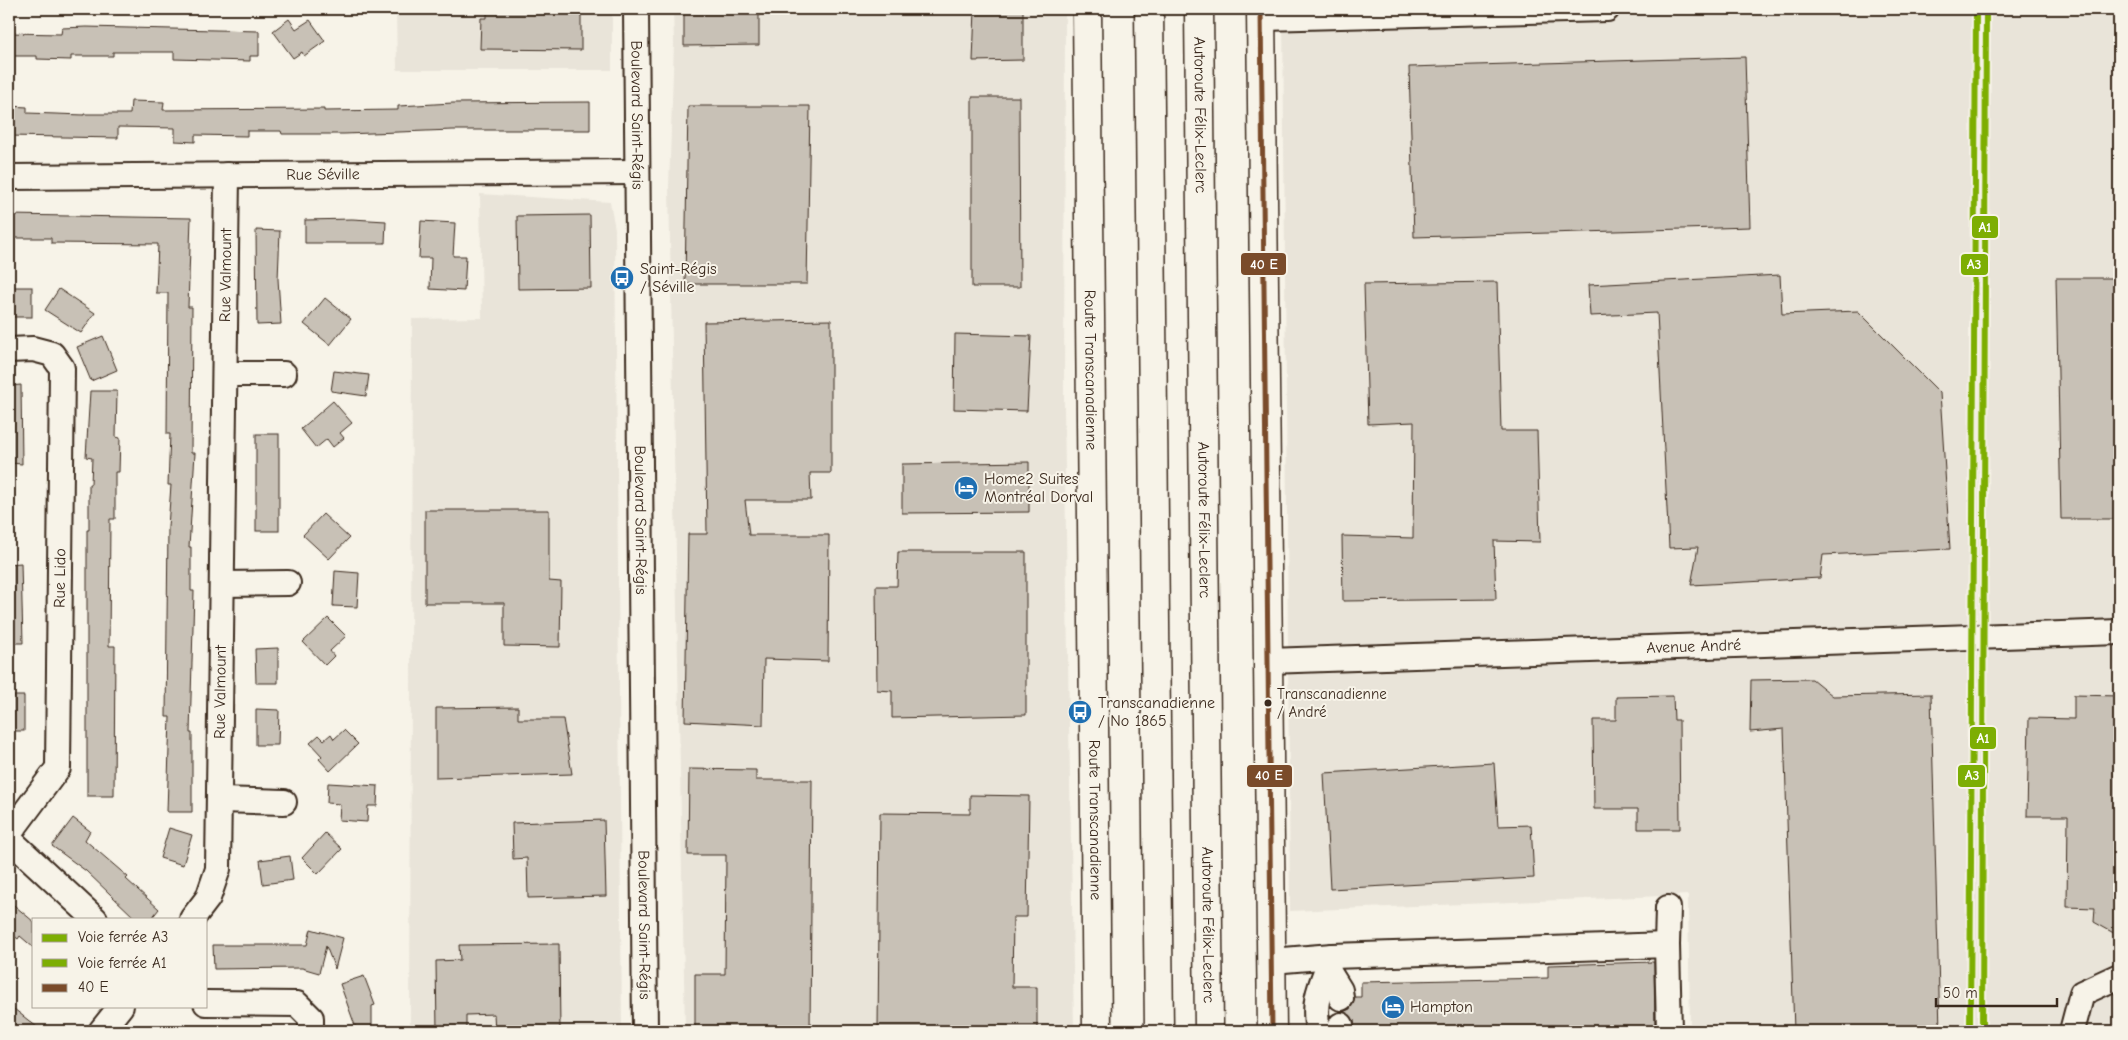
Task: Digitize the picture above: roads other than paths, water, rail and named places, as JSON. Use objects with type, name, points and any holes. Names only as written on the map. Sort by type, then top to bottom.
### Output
[{"type":"main road","name":"Route Transcanadienne","points":[[1087,9],[1097,1031]]},
{"type":"main road","points":[[1149,9],[1160,1031]]},
{"type":"main road","name":"Autoroute Félix-Leclerc","points":[[1199,9],[1209,1031]]},
{"type":"main road","points":[[1262,14],[1272,1031]]},
{"type":"main road","points":[[1143,1031],[1158,834]]},
{"type":"main road","points":[[1208,980],[1213,1031]]},
{"type":"street","name":"Boulevard Saint-Régis","points":[[636,9],[645,1031]]},
{"type":"street","points":[[1262,14],[1607,9]]},
{"type":"street","name":"Rue Séville","points":[[9,178],[638,172]]},
{"type":"street","name":"Rue Valmount","points":[[193,918],[208,898],[218,869],[227,175]]},
{"type":"street","name":"Rue Lido","points":[[9,350],[33,349],[52,354],[62,368],[58,768],[9,834]]},
{"type":"street","points":[[224,374],[284,374]]},
{"type":"street","points":[[222,584],[288,583]]},
{"type":"street","name":"Avenue André","points":[[1268,661],[2119,632]]},
{"type":"street","points":[[220,800],[284,802]]},
{"type":"street","points":[[9,839],[95,918]]},
{"type":"street","points":[[1668,908],[1669,1031]]},
{"type":"street","points":[[1272,961],[1330,963],[1667,945]]},
{"type":"street","points":[[1330,963],[1341,998]]},
{"type":"street","points":[[1318,1031],[1314,1012],[1317,994],[1330,963]]},
{"type":"street","points":[[2072,1031],[2082,993],[2119,976]]},
{"type":"street","points":[[208,1003],[297,1004],[311,1018],[311,1031]]},
{"type":"street","points":[[101,1031],[119,1008]]},
{"type":"rail line","name":"A3","points":[[1970,1031],[1976,9]]},
{"type":"rail line","name":"A1","points":[[1982,1031],[1986,9]]},
{"type":"place","name":"Saint-Régis / Séville","points":[[622,278]]},
{"type":"place","name":"Home2 Suites Montréal Dorval","points":[[966,488]]},
{"type":"place","name":"Transcanadienne / André","points":[[1268,703]]},
{"type":"place","name":"Transcanadienne / No 1865","points":[[1080,712]]},
{"type":"place","name":"Hampton","points":[[1393,1007]]}]
